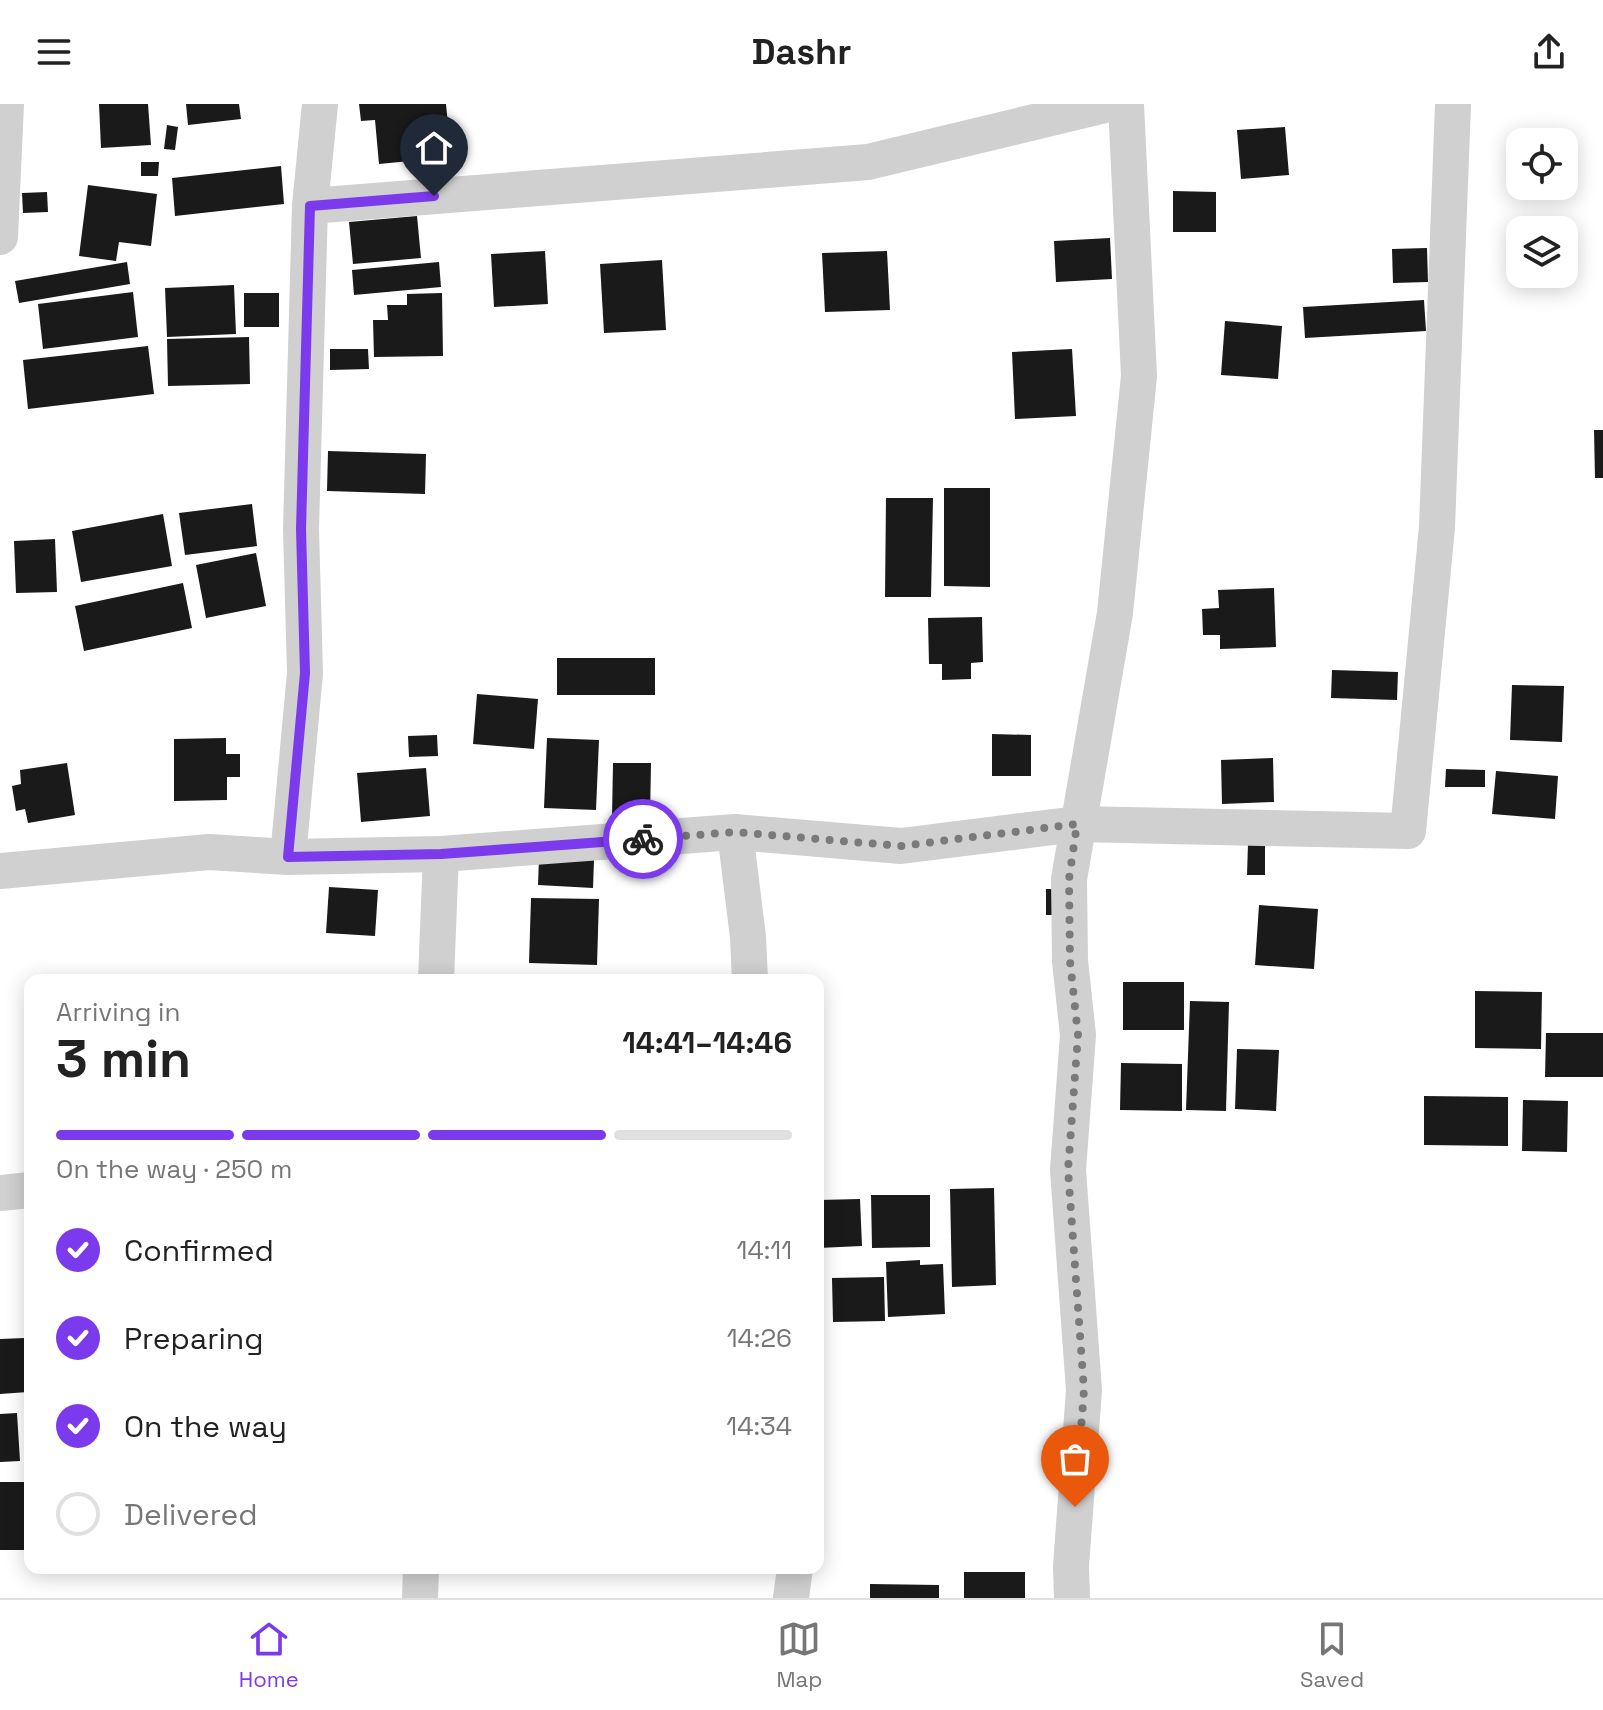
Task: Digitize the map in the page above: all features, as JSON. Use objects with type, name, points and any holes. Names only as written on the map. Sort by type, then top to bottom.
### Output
[{"type":"street","points":[[0,237],[6,104]]},
{"type":"street","points":[[288,857],[305,673],[301,529],[310,206],[320,104]]},
{"type":"street","points":[[310,206],[868,162],[1109,104]]},
{"type":"street","points":[[1072,1598],[1071,1566],[1084,1390],[1068,1170],[1078,1035],[1070,961],[1069,879],[1115,613],[1139,376],[1126,104]]},
{"type":"street","points":[[0,871],[209,852],[288,857],[441,854],[735,832],[901,846],[1077,824],[1408,831],[1437,527],[1453,104]]},
{"type":"street","points":[[735,832],[750,974]]},
{"type":"street","points":[[436,974],[441,854]]},
{"type":"street","points":[[0,1193],[24,1191]]},
{"type":"street","points":[[420,1598],[421,1574]]},
{"type":"street","points":[[791,1598],[794,1574]]},
{"type":"building","points":[[99,104],[148,104],[151,145],[101,148]]},
{"type":"building","points":[[186,104],[239,104],[241,119],[188,125]]},
{"type":"building","points":[[359,104],[446,104],[451,157],[379,164],[375,120],[361,121]]},
{"type":"building","points":[[167,125],[178,127],[175,150],[164,149]]},
{"type":"building","points":[[1285,127],[1289,175],[1241,179],[1237,130]]},
{"type":"building","points":[[141,162],[159,162],[158,176],[141,176]]},
{"type":"building","points":[[281,166],[284,204],[175,216],[172,178]]},
{"type":"building","points":[[88,185],[157,194],[151,246],[119,242],[116,261],[79,256]]},
{"type":"building","points":[[1173,191],[1216,192],[1216,232],[1173,232]]},
{"type":"building","points":[[47,192],[48,212],[23,213],[22,193]]},
{"type":"building","points":[[417,216],[421,258],[353,264],[349,222]]},
{"type":"building","points":[[1110,238],[1112,279],[1056,282],[1054,241]]},
{"type":"building","points":[[1427,248],[1428,282],[1393,283],[1392,249]]},
{"type":"building","points":[[545,251],[548,304],[494,307],[491,254]]},
{"type":"building","points":[[887,251],[890,310],[825,312],[822,253]]},
{"type":"building","points":[[662,260],[666,330],[604,333],[600,264]]},
{"type":"building","points":[[127,262],[130,284],[19,303],[15,281]]},
{"type":"building","points":[[439,262],[441,287],[354,295],[352,270]]},
{"type":"building","points":[[234,285],[236,334],[167,337],[165,288]]},
{"type":"building","points":[[133,292],[138,337],[43,349],[38,304]]},
{"type":"building","points":[[244,293],[279,293],[279,327],[244,327]]},
{"type":"building","points":[[442,293],[443,356],[374,357],[373,320],[388,320],[387,305],[407,305],[407,294]]},
{"type":"building","points":[[1424,300],[1426,331],[1305,338],[1303,307]]},
{"type":"building","points":[[1225,321],[1282,326],[1278,379],[1221,375]]},
{"type":"building","points":[[249,337],[250,384],[168,386],[167,339]]},
{"type":"building","points":[[148,346],[154,394],[28,409],[23,360]]},
{"type":"building","points":[[330,349],[368,349],[369,369],[330,370]]},
{"type":"building","points":[[1072,349],[1076,416],[1015,419],[1012,352]]},
{"type":"building","points":[[1594,430],[1603,430],[1603,478],[1595,478]]},
{"type":"building","points":[[328,451],[426,454],[425,494],[327,491]]},
{"type":"building","points":[[944,488],[990,488],[990,587],[944,586]]},
{"type":"building","points":[[886,498],[933,498],[931,597],[885,597]]},
{"type":"building","points":[[252,504],[257,546],[185,555],[179,513]]},
{"type":"building","points":[[163,514],[172,566],[81,582],[72,531]]},
{"type":"building","points":[[55,539],[57,592],[16,593],[14,541]]},
{"type":"building","points":[[256,553],[266,606],[206,618],[196,565]]},
{"type":"building","points":[[183,583],[192,628],[84,651],[75,606]]},
{"type":"building","points":[[1274,588],[1276,647],[1220,649],[1220,635],[1203,635],[1202,609],[1219,608],[1218,590]]},
{"type":"building","points":[[982,617],[983,662],[971,663],[971,679],[942,680],[942,664],[929,664],[928,618]]},
{"type":"building","points":[[557,658],[655,658],[655,695],[557,695]]},
{"type":"building","points":[[1332,670],[1398,672],[1397,700],[1331,698]]},
{"type":"building","points":[[1512,685],[1564,686],[1562,742],[1510,740]]},
{"type":"building","points":[[477,694],[538,699],[534,749],[473,744]]},
{"type":"building","points":[[992,734],[1031,735],[1031,776],[992,776]]},
{"type":"building","points":[[437,735],[438,756],[409,757],[408,736]]},
{"type":"building","points":[[226,738],[226,754],[240,754],[240,777],[227,777],[227,800],[174,801],[174,739]]},
{"type":"building","points":[[547,738],[599,740],[596,810],[544,808]]},
{"type":"building","points":[[1273,758],[1274,802],[1222,804],[1221,760]]},
{"type":"building","points":[[67,763],[75,815],[28,823],[25,809],[16,811],[12,786],[21,784],[20,770]]},
{"type":"building","points":[[613,763],[651,763],[650,819],[612,818]]},
{"type":"building","points":[[426,768],[430,816],[361,822],[357,773]]},
{"type":"building","points":[[1446,769],[1485,770],[1485,787],[1445,787]]},
{"type":"building","points":[[1496,771],[1558,776],[1555,819],[1492,814]]},
{"type":"building","points":[[1248,844],[1265,844],[1265,875],[1247,875]]},
{"type":"building","points":[[539,858],[594,860],[593,888],[538,885]]},
{"type":"building","points":[[329,887],[378,890],[375,936],[326,933]]},
{"type":"building","points":[[1046,889],[1065,889],[1065,915],[1046,915]]},
{"type":"building","points":[[531,898],[599,899],[597,965],[529,963]]},
{"type":"building","points":[[1259,905],[1318,909],[1314,969],[1255,965]]},
{"type":"building","points":[[1123,982],[1184,982],[1184,1030],[1123,1030]]},
{"type":"building","points":[[1475,991],[1542,992],[1541,1049],[1475,1048]]},
{"type":"building","points":[[1190,1001],[1229,1002],[1226,1111],[1186,1110]]},
{"type":"building","points":[[1546,1033],[1603,1033],[1603,1077],[1545,1077]]},
{"type":"building","points":[[1237,1049],[1279,1050],[1276,1111],[1235,1109]]},
{"type":"building","points":[[1121,1063],[1182,1064],[1182,1111],[1120,1110]]},
{"type":"building","points":[[1424,1096],[1508,1097],[1508,1146],[1424,1145]]},
{"type":"building","points":[[1523,1100],[1568,1101],[1567,1152],[1522,1151]]},
{"type":"building","points":[[994,1188],[996,1285],[952,1287],[950,1189]]},
{"type":"building","points":[[871,1195],[930,1195],[930,1247],[872,1248]]},
{"type":"building","points":[[860,1199],[862,1246],[824,1248],[824,1200]]},
{"type":"building","points":[[920,1260],[920,1265],[943,1264],[945,1314],[888,1317],[886,1262]]},
{"type":"building","points":[[884,1277],[885,1321],[833,1322],[832,1278]]},
{"type":"building","points":[[24,1338],[24,1392],[0,1394],[0,1339]]},
{"type":"building","points":[[17,1413],[20,1461],[0,1462],[0,1414]]},
{"type":"building","points":[[0,1482],[24,1482],[24,1550],[0,1550]]},
{"type":"building","points":[[964,1572],[1025,1572],[1025,1598],[964,1598]]},
{"type":"building","points":[[870,1584],[939,1585],[939,1598],[870,1598]]},
{"type":"way so far","points":[[643,839],[735,832],[901,846],[1077,824],[1069,879],[1070,961],[1078,1035],[1068,1170],[1084,1390],[1075,1507]]},
{"type":"route","points":[[434,196],[310,206],[301,529],[305,673],[288,857],[441,854],[643,839]]}]
